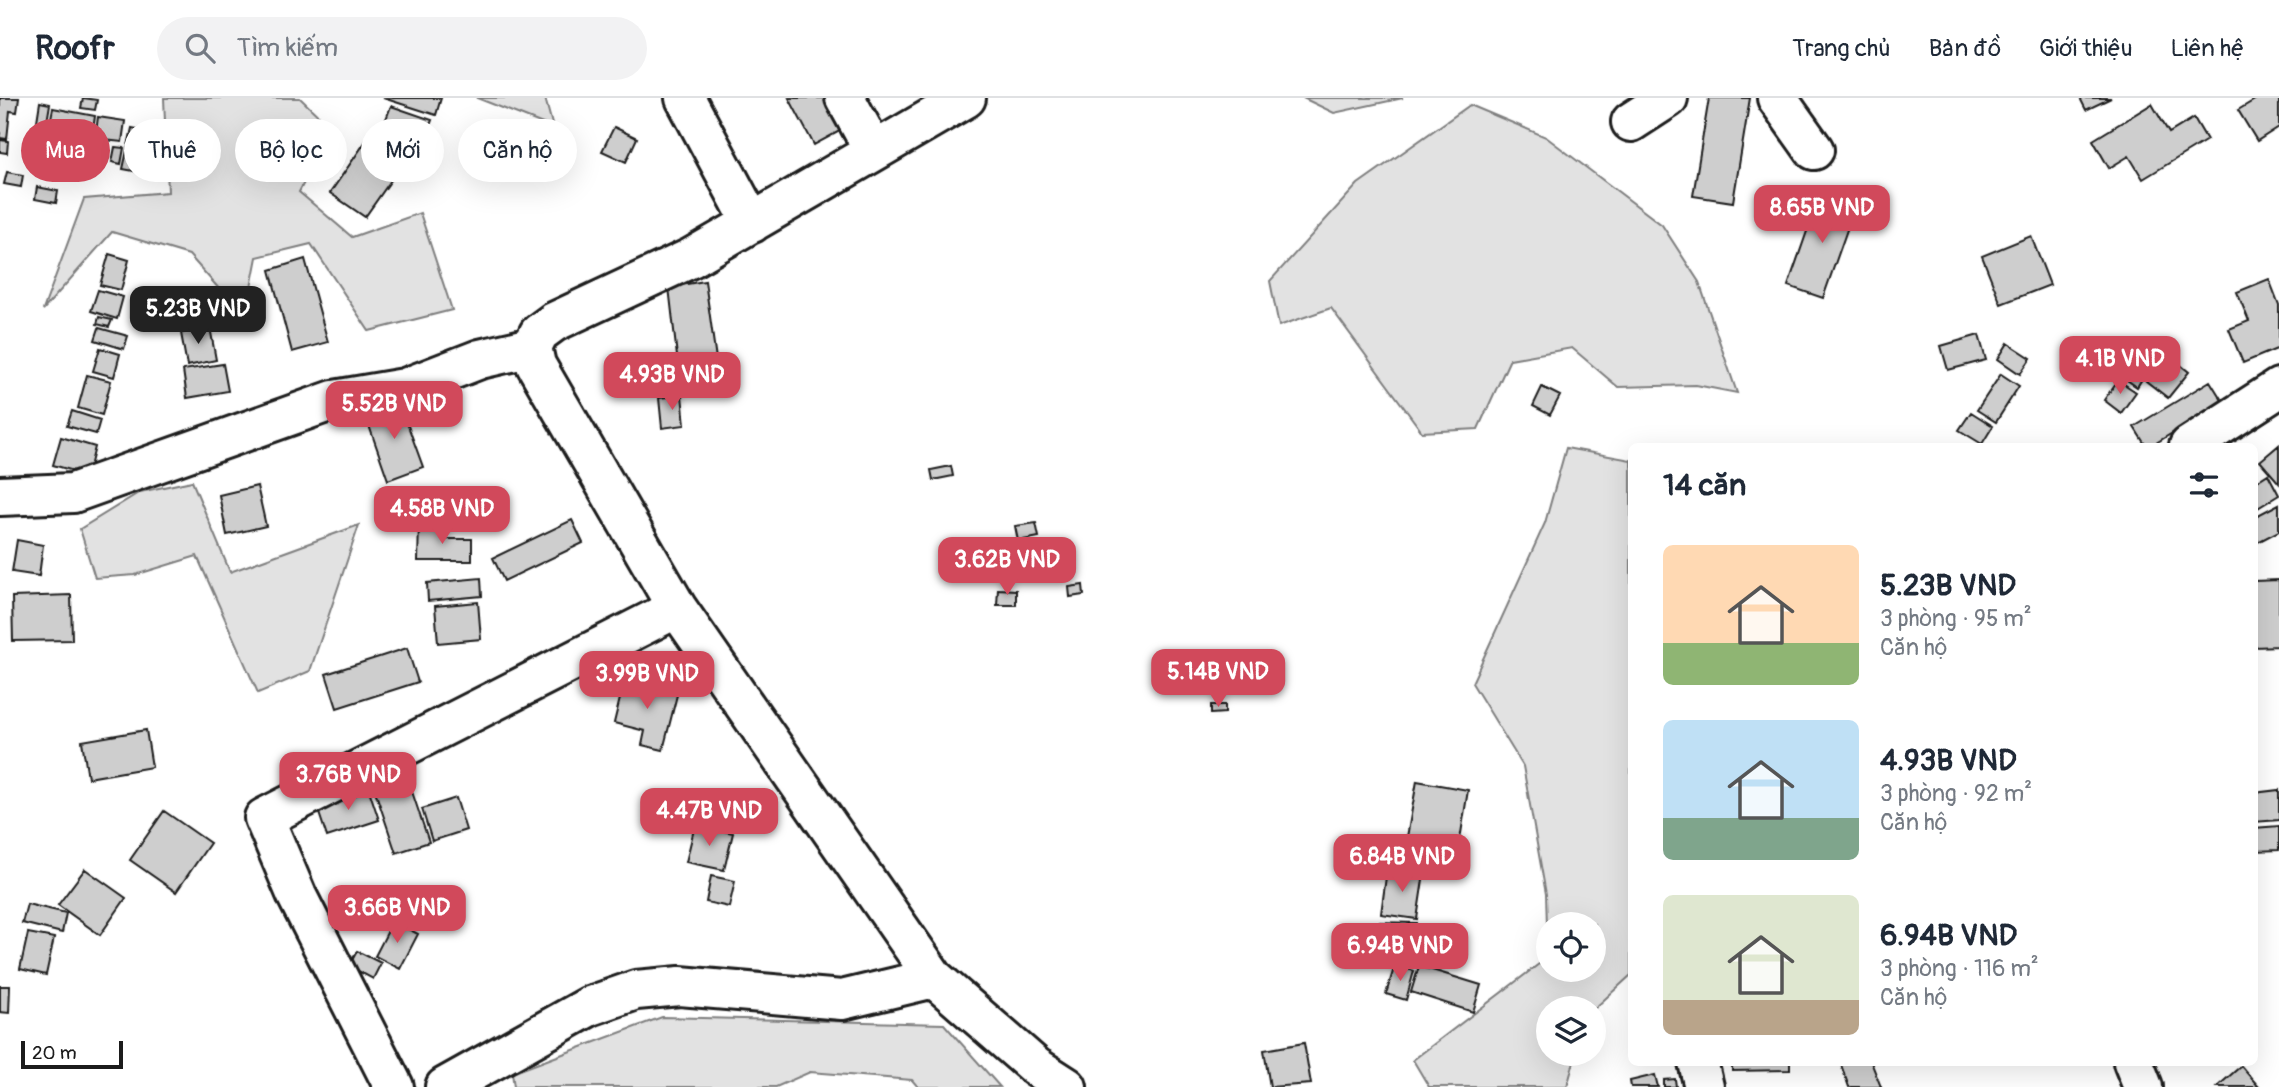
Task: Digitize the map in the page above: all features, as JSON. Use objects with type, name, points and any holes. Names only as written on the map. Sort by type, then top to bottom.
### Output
[{"type":"street","points":[[685,98],[752,223]]},
{"type":"street","points":[[845,98],[874,152]]},
{"type":"street","points":[[966,98],[691,258],[554,322],[539,333],[532,347],[536,366],[677,608],[934,978],[1035,1067],[1067,1087]]},
{"type":"street","points":[[1630,122],[1668,98]]},
{"type":"street","points":[[1777,98],[1814,150]]},
{"type":"street","points":[[0,496],[73,493],[334,400],[405,388],[480,359],[532,347]]},
{"type":"street","points":[[2194,443],[2279,388]]},
{"type":"street","points":[[394,1087],[297,896],[264,818],[677,608]]},
{"type":"street","points":[[445,1087],[590,1006],[636,990],[680,986],[842,1000],[934,978]]},
{"type":"street","points":[[1699,1066],[1704,1087]]},
{"type":"street","points":[[2135,1066],[2143,1087]]},
{"type":"shaded area","points":[[164,98],[300,98],[322,119],[235,119],[235,182],[304,182],[299,192],[352,237],[420,213],[452,310],[369,331],[311,244],[257,257],[245,318],[189,255],[112,232],[43,310],[84,199],[168,192],[168,182],[221,182],[221,119],[165,119]]},
{"type":"shaded area","points":[[477,98],[545,98],[551,119],[530,119]]},
{"type":"shaded area","points":[[1303,98],[1403,98],[1334,113]]},
{"type":"shaded area","points":[[1470,105],[1546,137],[1662,225],[1699,282],[1737,393],[1696,385],[1618,387],[1572,348],[1510,359],[1478,429],[1422,432],[1331,308],[1279,326],[1270,281],[1358,184]]},
{"type":"shaded area","points":[[1566,448],[1628,459],[1628,978],[1606,998],[1536,996],[1536,1066],[1573,1066],[1567,1087],[1429,1087],[1413,1060],[1536,966],[1536,982],[1606,982],[1606,912],[1547,912],[1546,894],[1523,766],[1472,683],[1545,523]]},
{"type":"shaded area","points":[[192,481],[230,572],[359,525],[310,671],[258,693],[197,556],[135,575],[95,578],[80,529],[140,492]]},
{"type":"shaded area","points":[[662,1017],[944,1024],[1000,1087],[918,1087],[912,1080],[810,1072],[776,1087],[514,1087],[512,1073]]},
{"type":"building","points":[[0,98],[19,98],[17,112],[10,111],[7,139],[0,138]]},
{"type":"building","points":[[83,98],[97,100],[95,110],[81,108]]},
{"type":"building","points":[[383,98],[441,98],[436,115]]},
{"type":"building","points":[[789,98],[834,98],[849,126],[814,145]]},
{"type":"building","points":[[1709,98],[1750,98],[1733,202],[1693,196]]},
{"type":"building","points":[[2080,98],[2111,98],[2086,110]]},
{"type":"building","points":[[2258,98],[2279,98],[2279,127],[2257,141],[2238,110]]},
{"type":"building","points":[[40,102],[50,104],[48,119],[37,119]]},
{"type":"building","points":[[2152,104],[2169,133],[2194,118],[2207,140],[2143,179],[2129,156],[2109,168],[2093,140]]},
{"type":"building","points":[[391,106],[429,119],[386,119]]},
{"type":"building","points":[[53,108],[95,116],[95,119],[51,119]]},
{"type":"building","points":[[98,117],[124,121],[122,142],[110,141],[110,119]]},
{"type":"building","points":[[614,127],[637,138],[626,162],[602,151]]},
{"type":"building","points":[[0,140],[8,141],[7,153],[0,152]]},
{"type":"building","points":[[115,147],[124,148],[121,164],[112,162]]},
{"type":"building","points":[[361,148],[361,182],[390,182],[365,217],[330,193],[338,182],[347,182],[347,168]]},
{"type":"building","points":[[7,172],[21,175],[21,187],[4,184]]},
{"type":"building","points":[[37,187],[58,191],[56,203],[35,199]]},
{"type":"building","points":[[1821,191],[1856,204],[1823,298],[1788,286]]},
{"type":"building","points":[[2031,236],[2050,285],[2001,304],[1982,256]]},
{"type":"building","points":[[109,254],[129,260],[121,290],[100,285]]},
{"type":"building","points":[[305,259],[328,342],[292,352],[270,270]]},
{"type":"building","points":[[2269,279],[2279,305],[2279,348],[2243,363],[2229,329],[2249,321],[2237,292]]},
{"type":"building","points":[[705,281],[716,359],[678,365],[669,287]]},
{"type":"building","points":[[98,290],[123,297],[117,319],[91,311]]},
{"type":"building","points":[[99,317],[112,320],[109,327],[97,324]]},
{"type":"building","points":[[210,327],[216,360],[187,366],[181,333]]},
{"type":"building","points":[[99,328],[128,336],[124,349],[95,340]]},
{"type":"building","points":[[1979,335],[1986,360],[1948,370],[1941,346]]},
{"type":"building","points":[[2008,343],[2031,358],[2020,374],[1998,359]]},
{"type":"building","points":[[2143,347],[2157,355],[2137,387],[2124,378]]},
{"type":"building","points":[[100,348],[120,354],[114,377],[93,371]]},
{"type":"building","points":[[2167,354],[2189,372],[2168,398],[2146,381]]},
{"type":"building","points":[[223,364],[228,391],[187,398],[183,370]]},
{"type":"building","points":[[2001,374],[2019,386],[1996,422],[1977,410]]},
{"type":"building","points":[[87,375],[111,381],[102,415],[78,408]]},
{"type":"building","points":[[2118,380],[2136,392],[2121,413],[2104,400]]},
{"type":"building","points":[[2210,381],[2223,402],[2156,443],[2144,443],[2134,427]]},
{"type":"building","points":[[1542,387],[1560,396],[1550,415],[1533,406]]},
{"type":"building","points":[[682,395],[685,425],[662,428],[659,398]]},
{"type":"building","points":[[399,401],[423,467],[388,480],[365,414]]},
{"type":"building","points":[[72,411],[100,420],[96,434],[67,426]]},
{"type":"building","points":[[1971,412],[1993,426],[1983,443],[1959,430]]},
{"type":"building","points":[[61,437],[95,447],[88,475],[53,465]]},
{"type":"building","points":[[2279,445],[2279,483],[2260,461]]},
{"type":"building","points":[[951,466],[953,476],[933,480],[931,470]]},
{"type":"building","points":[[2268,474],[2279,495],[2258,508],[2258,480]]},
{"type":"building","points":[[257,486],[266,526],[227,535],[219,495]]},
{"type":"building","points":[[2279,504],[2279,531],[2258,542],[2258,515]]},
{"type":"building","points":[[572,520],[583,543],[504,581],[493,558]]},
{"type":"building","points":[[1036,523],[1039,537],[1018,541],[1015,526]]},
{"type":"building","points":[[419,524],[445,525],[445,539],[472,539],[472,561],[418,561]]},
{"type":"building","points":[[17,540],[43,545],[39,576],[12,572]]},
{"type":"building","points":[[481,578],[482,596],[428,601],[427,583]]},
{"type":"building","points":[[2279,580],[2279,646],[2258,647],[2258,581]]},
{"type":"building","points":[[1083,585],[1084,595],[1070,597],[1069,587]]},
{"type":"building","points":[[998,589],[1016,590],[1016,605],[997,605]]},
{"type":"building","points":[[71,595],[72,640],[13,641],[12,597]]},
{"type":"building","points":[[478,602],[481,639],[438,643],[435,606]]},
{"type":"building","points":[[407,648],[418,682],[337,708],[326,674]]},
{"type":"building","points":[[625,678],[678,691],[663,750],[642,745],[645,731],[614,723]]},
{"type":"building","points":[[1211,705],[1225,705],[1225,713],[1211,714]]},
{"type":"building","points":[[146,730],[152,767],[88,778],[82,741]]},
{"type":"building","points":[[402,762],[429,842],[396,853],[369,773]]},
{"type":"building","points":[[1417,781],[1468,790],[1459,846],[1407,837]]},
{"type":"building","points":[[368,787],[379,820],[327,837],[316,804]]},
{"type":"building","points":[[2279,790],[2279,820],[2258,822],[2258,793]]},
{"type":"building","points":[[456,798],[466,830],[432,841],[422,809]]},
{"type":"building","points":[[164,811],[210,843],[176,892],[130,860]]},
{"type":"building","points":[[695,825],[733,833],[724,870],[686,862]]},
{"type":"building","points":[[2279,826],[2279,850],[2258,851],[2258,828]]},
{"type":"building","points":[[85,869],[126,898],[100,935],[58,905]]},
{"type":"building","points":[[1387,869],[1424,873],[1417,919],[1381,914]]},
{"type":"building","points":[[711,876],[735,881],[729,907],[706,902]]},
{"type":"building","points":[[27,904],[66,913],[62,933],[22,923]]},
{"type":"building","points":[[393,921],[418,934],[400,969],[375,956]]},
{"type":"building","points":[[1374,922],[1416,923],[1415,964],[1372,963]]},
{"type":"building","points":[[28,933],[54,938],[46,975],[20,969]]},
{"type":"building","points":[[357,951],[381,963],[373,979],[349,966]]},
{"type":"building","points":[[1395,965],[1414,971],[1406,1000],[1386,994]]},
{"type":"building","points":[[1419,966],[1481,985],[1473,1012],[1411,992]]},
{"type":"building","points":[[0,986],[10,986],[9,1013],[0,1012]]},
{"type":"building","points":[[1304,1043],[1311,1084],[1270,1087],[1264,1050]]},
{"type":"building","points":[[1732,1066],[1790,1066],[1790,1070],[1732,1071]]},
{"type":"building","points":[[1841,1066],[1873,1066],[1881,1087],[1849,1087]]},
{"type":"building","points":[[2241,1066],[2259,1087],[2217,1087]]},
{"type":"building","points":[[1655,1075],[1658,1087],[1631,1087],[1630,1081]]},
{"type":"building","points":[[1675,1079],[1676,1087],[1664,1087],[1664,1080]]}]
